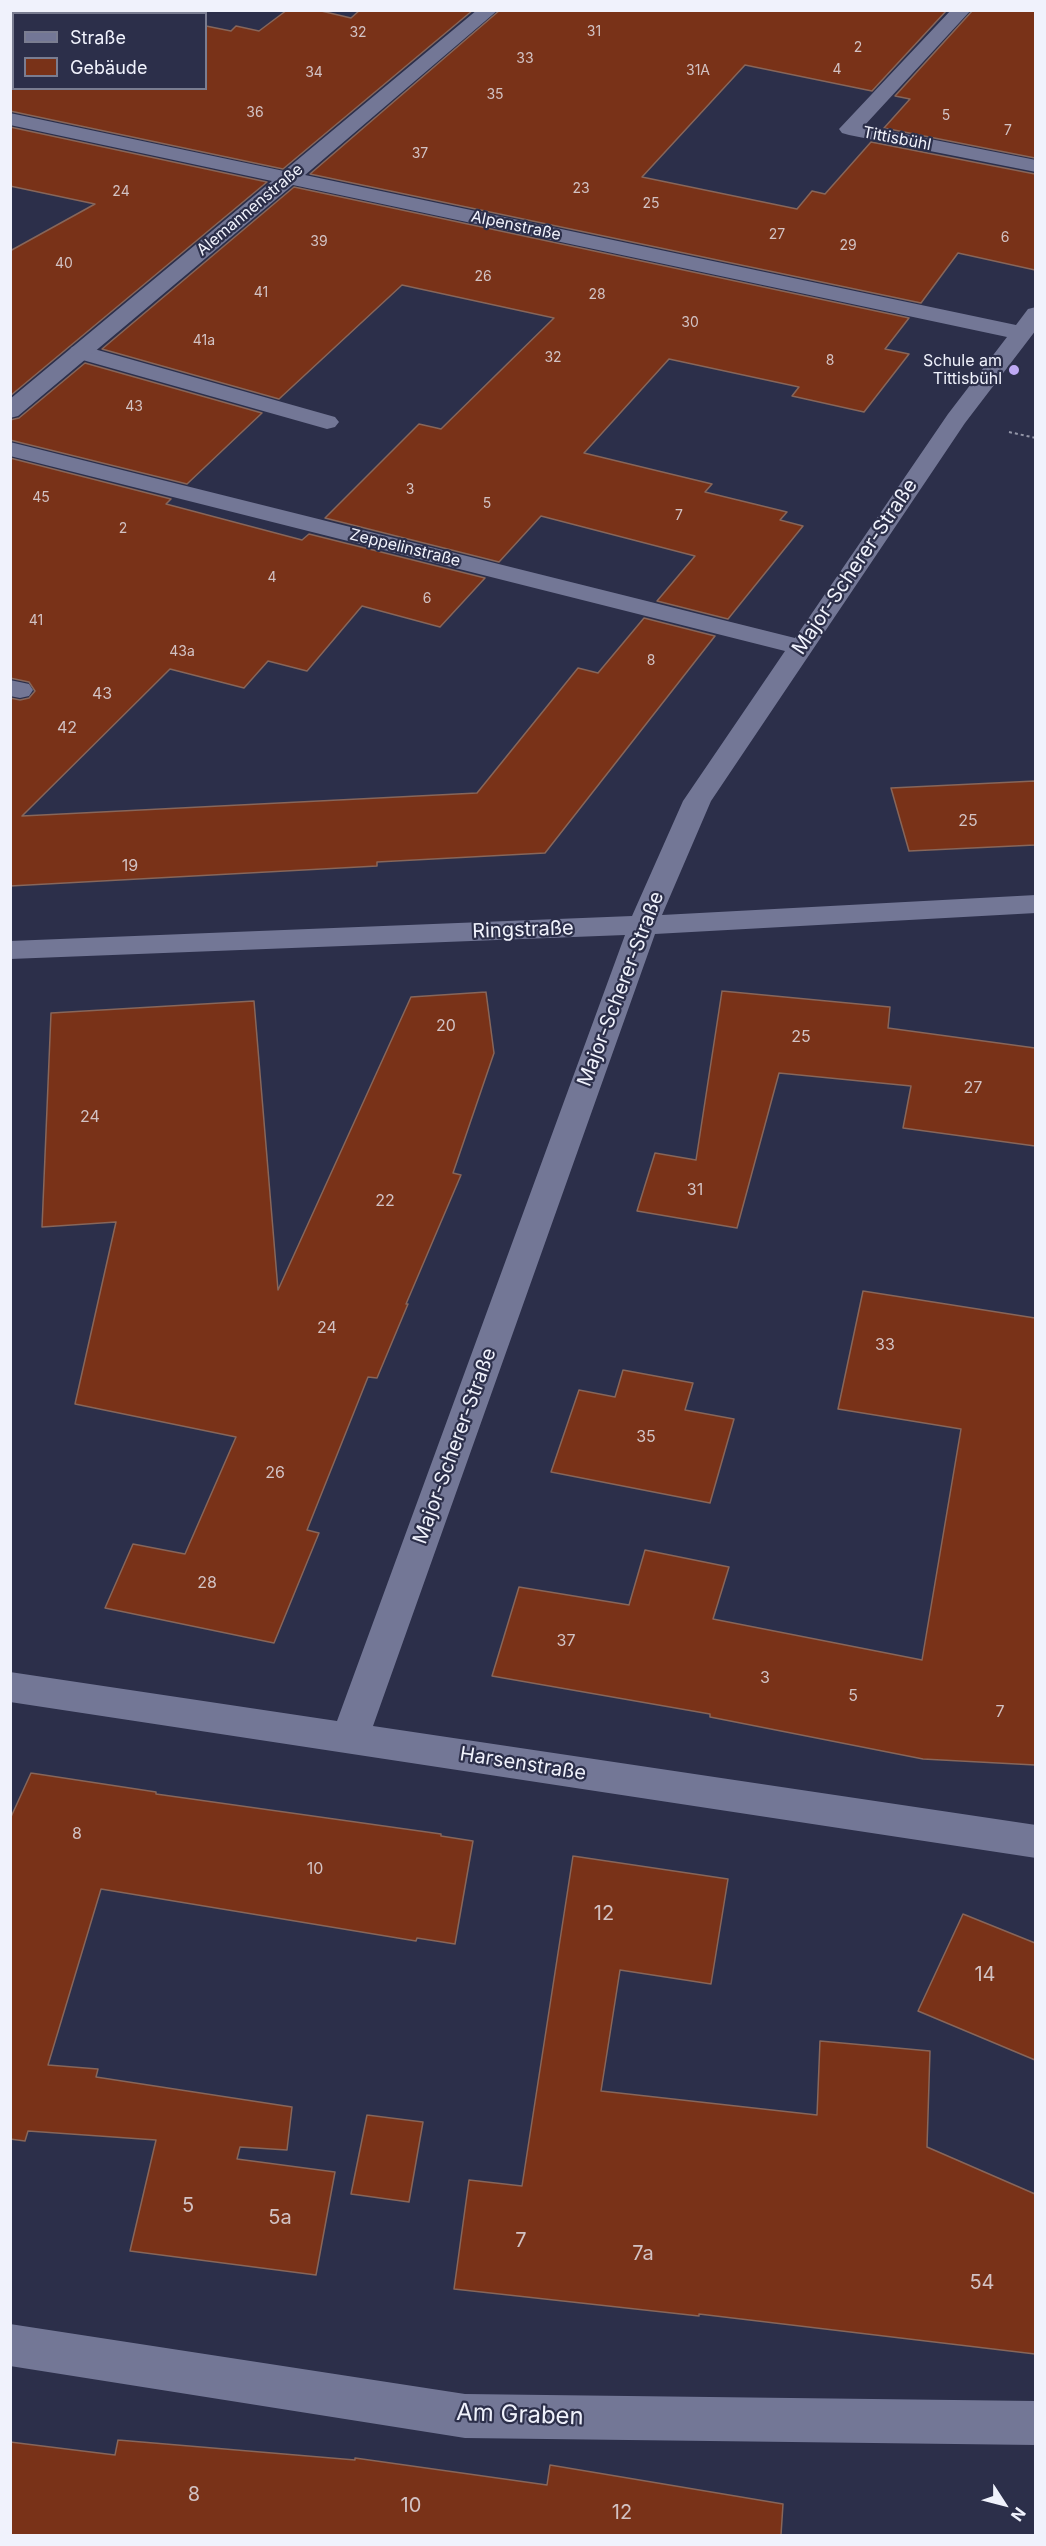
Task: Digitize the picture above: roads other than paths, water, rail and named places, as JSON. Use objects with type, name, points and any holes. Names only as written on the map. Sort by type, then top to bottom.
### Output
[{"type":"street","name":"Alemannenstraße","points":[[10,411],[489,10]]},
{"type":"street","name":"Tittisbühl","points":[[962,10],[849,129],[1035,166]]},
{"type":"street","name":"Alpenstraße","points":[[10,119],[288,178],[1029,323]]},
{"type":"street","name":"Major-Scherer-Straße","points":[[350,1738],[642,925],[696,801],[956,419],[1029,323]]},
{"type":"street","points":[[80,352],[327,422]]},
{"type":"street","name":"Zeppelinstraße","points":[[10,449],[800,647]]},
{"type":"street","name":"Ringstraße","points":[[10,950],[642,925],[1035,904]]},
{"type":"street","name":"Harsenstraße","points":[[10,1687],[1035,1842]]},
{"type":"street","name":"Am Graben","points":[[10,2345],[465,2416],[1035,2423]]},
{"type":"place","name":"Schule am Tittisbühl","points":[[1014,370]]}]
